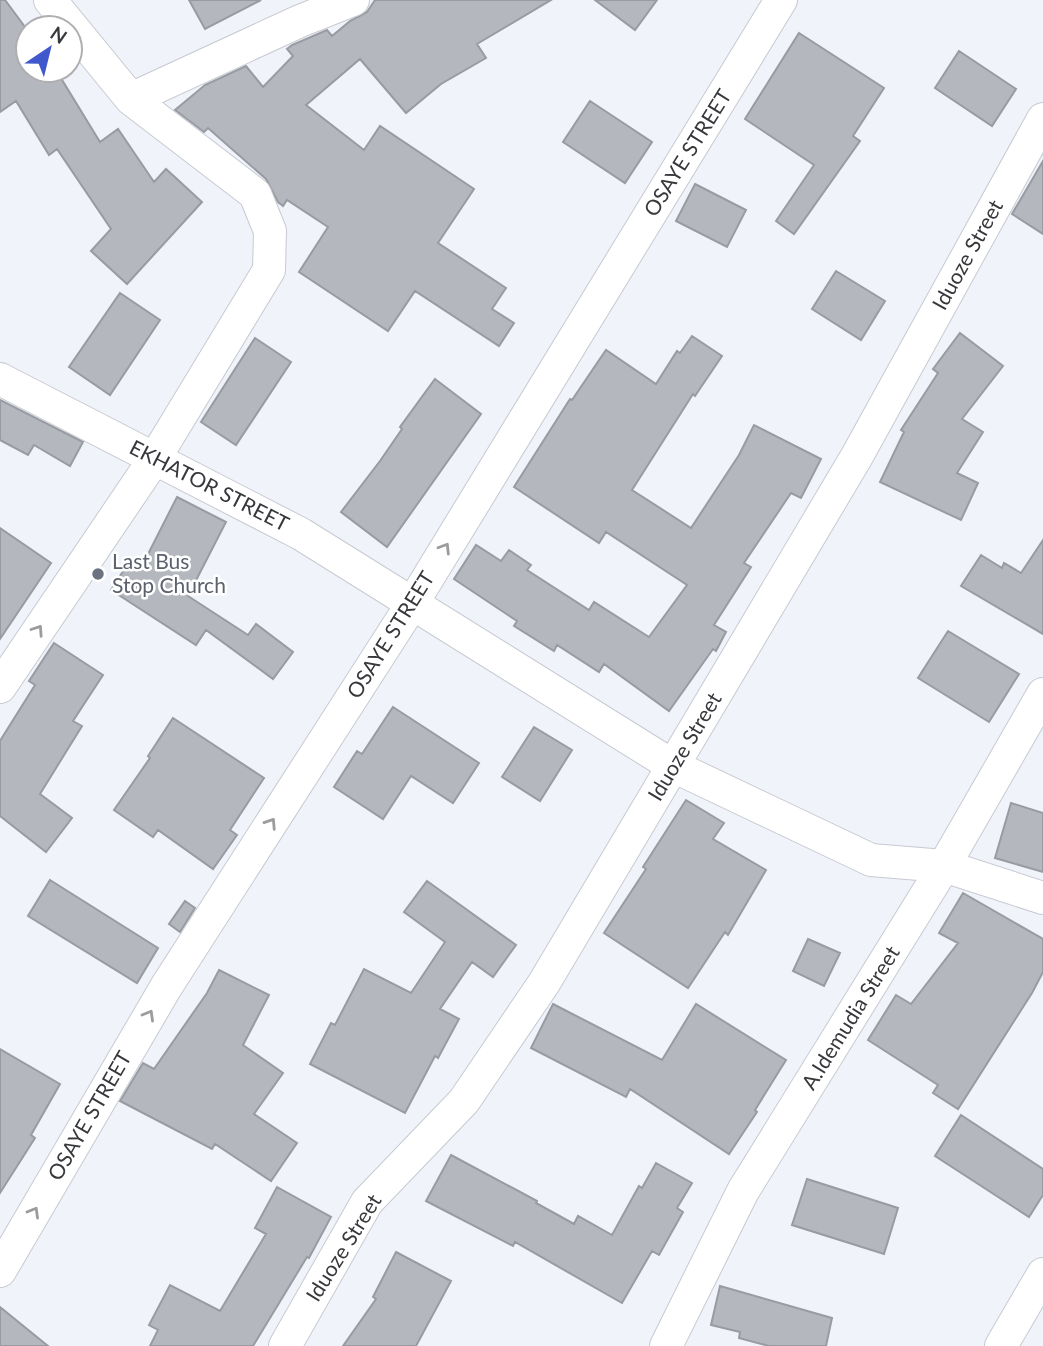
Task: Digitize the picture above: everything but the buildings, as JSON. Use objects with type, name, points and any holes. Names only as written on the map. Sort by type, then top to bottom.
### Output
[{"type":"street","points":[[0,687],[155,458],[270,270],[270,231],[255,194],[131,99],[50,0]]},
{"type":"street","points":[[131,99],[300,21],[353,0]]},
{"type":"street","name":"OSAYE STREET","points":[[0,1271],[166,987],[412,604],[781,0]]},
{"type":"street","name":"Iduoze Street","points":[[285,1346],[367,1202],[464,1101],[544,983],[857,456],[1043,119]]},
{"type":"street","name":"EKHATOR STREET","points":[[0,379],[301,534],[673,766],[870,860],[944,866],[1043,898]]},
{"type":"street","name":"A.Idemudia Street","points":[[666,1346],[743,1191],[944,866],[1043,694]]},
{"type":"street","points":[[1001,1346],[1043,1274]]},
{"type":"place","name":"Last Bus Stop Church","points":[[98,574]]}]
